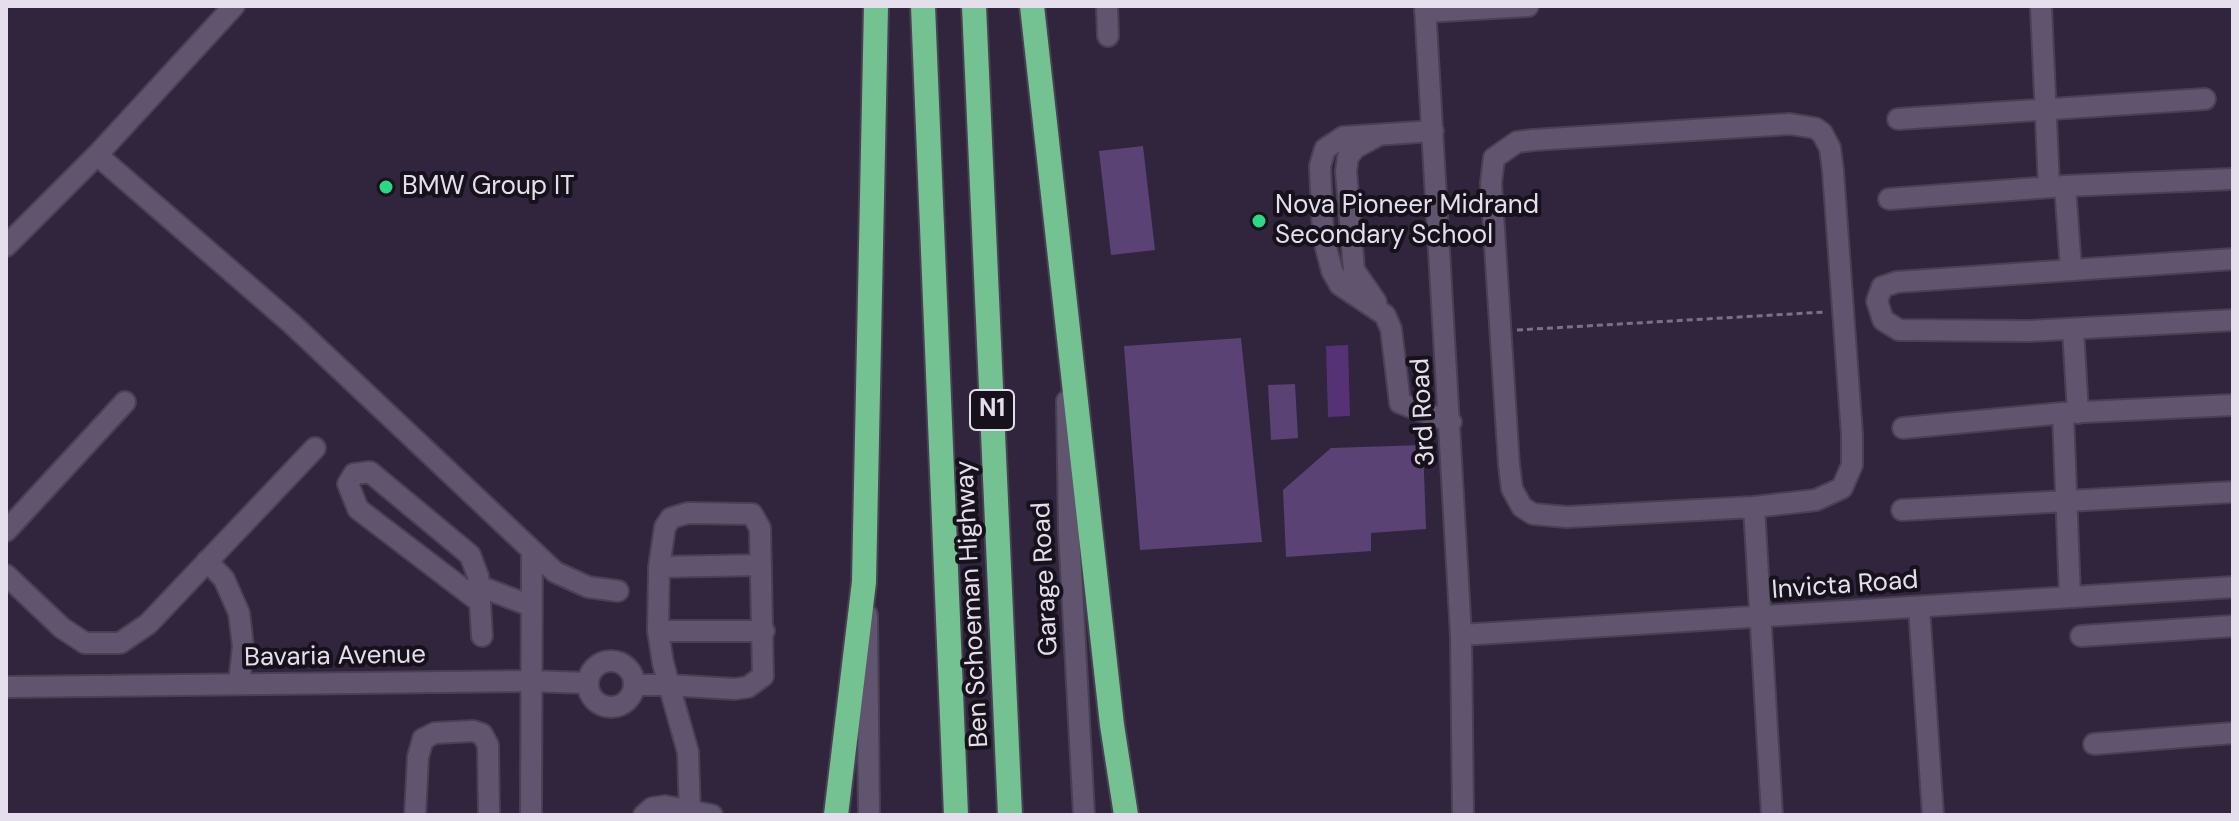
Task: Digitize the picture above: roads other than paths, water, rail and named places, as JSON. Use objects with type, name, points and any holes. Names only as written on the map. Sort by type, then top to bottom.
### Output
[{"type":"highway","points":[[836,815],[864,582],[876,6]]},
{"type":"highway","name":"Ben Schoeman Highway","points":[[923,6],[956,815]]},
{"type":"highway","name":"Ben Schoeman Highway","points":[[974,6],[1010,815]]},
{"type":"highway","points":[[1032,6],[1112,725],[1126,815]]},
{"type":"street","points":[[6,246],[97,155],[234,6]]},
{"type":"street","points":[[1107,6],[1108,36]]},
{"type":"street","points":[[1425,9],[1528,6]]},
{"type":"street","points":[[2041,6],[2045,106],[2071,269]]},
{"type":"street","name":"3rd Road","points":[[1425,9],[1451,422],[1461,635],[1463,815]]},
{"type":"street","points":[[1898,119],[2045,106],[2205,99]]},
{"type":"street","points":[[1790,124],[1815,128],[1830,148],[1845,311],[1852,435],[1849,478],[1831,496],[1754,507],[1567,517],[1533,514],[1522,507],[1512,489],[1510,476],[1491,183],[1494,158],[1503,149],[1533,140],[1790,124]]},
{"type":"street","points":[[1433,131],[1380,134],[1355,148],[1348,157],[1346,171],[1354,270],[1391,329],[1400,403],[1451,422]]},
{"type":"street","points":[[97,155],[291,323],[432,453],[532,551],[569,579],[588,587],[618,591]]},
{"type":"street","points":[[1889,199],[2057,186],[2231,179]]},
{"type":"street","points":[[2233,259],[1897,282],[1882,287],[1877,301],[1883,320],[1899,330],[2073,329],[2233,320]]},
{"type":"street","points":[[2070,597],[2067,499],[2073,329]]},
{"type":"street","name":"Garage Road","points":[[1069,341],[1067,468],[1084,815]]},
{"type":"street","points":[[6,531],[125,402]]},
{"type":"street","points":[[1903,428],[2071,413],[2233,405]]},
{"type":"street","points":[[6,575],[62,628],[85,643],[104,646],[133,636],[315,448]]},
{"type":"street","points":[[482,636],[480,594],[470,555],[370,472],[354,474],[348,484],[358,509],[480,594],[531,606]]},
{"type":"street","points":[[1902,510],[2233,492]]},
{"type":"street","points":[[1754,507],[1772,815]]},
{"type":"street","points":[[634,685],[669,685],[735,689],[757,682],[765,670],[758,519],[744,512],[711,512],[688,513],[667,520],[659,567],[658,631],[669,685],[688,752],[690,813]]},
{"type":"street","points":[[531,815],[532,551]]},
{"type":"street","points":[[207,561],[224,579],[239,613],[243,646],[239,684]]},
{"type":"street","points":[[659,567],[761,565]]},
{"type":"street","points":[[864,582],[869,655],[869,815]]},
{"type":"street","name":"Invicta Road","points":[[1461,635],[2233,587]]},
{"type":"street","points":[[1919,607],[1933,815]]},
{"type":"street","points":[[2081,636],[2233,626]]},
{"type":"street","points":[[658,631],[764,631]]},
{"type":"street","points":[[616,661],[629,669],[634,685],[628,700],[614,708],[592,699],[587,683],[593,668],[616,661]]},
{"type":"street","name":"Bavaria Avenue","points":[[6,687],[587,683]]},
{"type":"street","points":[[415,815],[423,739],[435,733],[473,731],[482,734],[488,745],[489,815]]},
{"type":"street","points":[[2094,744],[2233,733]]},
{"type":"street","points":[[644,815],[659,807],[712,815]]},
{"type":"place","name":"BMW Group IT","points":[[386,187]]},
{"type":"place","name":"Nova Pioneer Midrand Secondary School","points":[[1259,221]]}]
